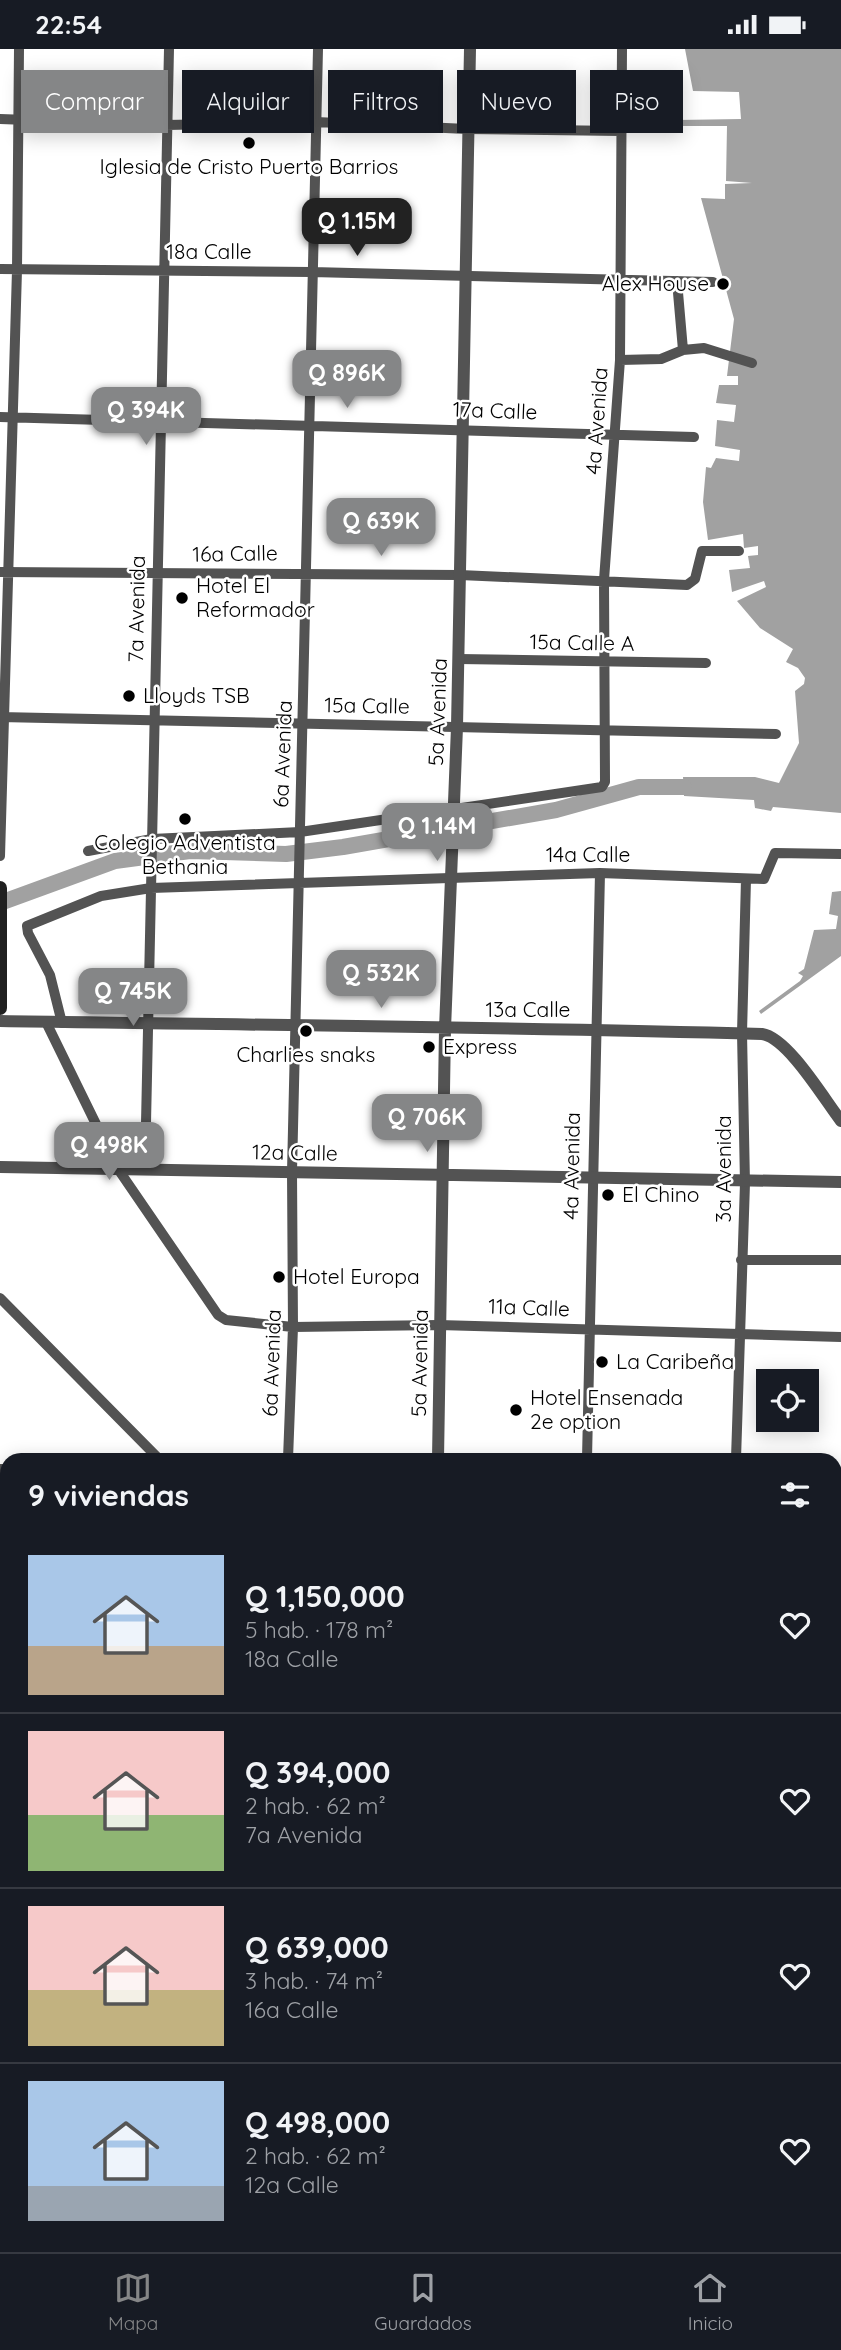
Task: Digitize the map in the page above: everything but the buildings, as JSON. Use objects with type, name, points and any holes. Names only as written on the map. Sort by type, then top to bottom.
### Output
[{"type":"main road","points":[[0,1008],[1,892]]},
{"type":"street","points":[[0,856],[5,417],[17,270],[19,49]]},
{"type":"street","name":"7a Avenida","points":[[168,74],[169,49]]},
{"type":"street","name":"6a Avenida","points":[[288,1453],[293,1327],[292,1172],[308,573],[318,49]]},
{"type":"street","name":"5a Avenida","points":[[469,70],[470,49]]},
{"type":"street","name":"4a Avenida","points":[[622,49],[622,70]]},
{"type":"street","points":[[0,119],[19,120]]},
{"type":"street","points":[[168,125],[316,122],[457,129]]},
{"type":"street","name":"7a Avenida","points":[[145,1170],[153,723],[166,272],[166,133]]},
{"type":"street","name":"5a Avenida","points":[[438,1453],[445,1029],[450,849],[457,727],[464,428],[467,133]]},
{"type":"street","name":"4a Avenida","points":[[453,813],[595,790],[605,782],[604,580],[620,360],[621,133]]},
{"type":"street","name":"18a Calle","points":[[0,269],[312,272],[466,278],[713,282]]},
{"type":"street","points":[[677,281],[683,350]]},
{"type":"street","points":[[620,360],[661,359],[683,350],[711,349],[752,363]]},
{"type":"street","name":"17a Calle","points":[[5,417],[464,428],[694,437]]},
{"type":"street","name":"16a Calle","points":[[4,572],[460,575],[687,585],[695,579],[702,551],[739,551]]},
{"type":"street","name":"15a Calle A","points":[[458,659],[706,663]]},
{"type":"street","name":"15a Calle","points":[[3,717],[153,723],[776,734]]},
{"type":"street","points":[[88,851],[152,842],[300,833],[453,813]]},
{"type":"street","points":[[746,879],[764,879],[775,853],[841,854]]},
{"type":"street","name":"4a Avenida","points":[[587,1453],[594,1029],[600,873]]},
{"type":"street","name":"14a Calle","points":[[62,1023],[50,975],[27,933],[29,924],[100,896],[151,888],[300,878],[451,878],[600,873],[746,879]]},
{"type":"street","name":"3a Avenida","points":[[736,1453],[745,1183],[742,1033],[746,879]]},
{"type":"street","name":"13a Calle","points":[[0,1021],[297,1023],[445,1029],[594,1029],[762,1034],[770,1035],[784,1046],[841,1121]]},
{"type":"street","points":[[46,1022],[118,1169]]},
{"type":"street","name":"12a Calle","points":[[0,1167],[592,1177],[745,1183],[841,1182]]},
{"type":"street","name":"11a Calle","points":[[118,1169],[218,1315],[232,1321],[293,1327],[439,1325],[841,1337]]},
{"type":"street","points":[[741,1260],[841,1260]]},
{"type":"street","points":[[0,1298],[153,1453]]},
{"type":"shaded area","points":[[685,49],[841,49],[841,813],[773,807],[771,811],[755,808],[754,800],[684,796],[683,777],[755,777],[779,783],[799,743],[795,691],[804,684],[805,678],[798,668],[786,662],[793,649],[760,628],[737,601],[766,587],[764,581],[732,592],[729,570],[750,568],[748,556],[758,555],[758,546],[744,548],[743,534],[708,540],[703,502],[706,467],[711,468],[716,458],[739,461],[740,450],[715,446],[717,420],[734,422],[736,405],[716,403],[719,385],[738,385],[738,376],[727,376],[734,319],[701,198],[725,199],[725,184],[752,183],[726,181],[727,126],[683,126],[683,120],[741,119],[739,92],[693,91]]},
{"type":"shaded area","points":[[841,891],[841,956],[761,1014],[759,1011],[800,981],[803,976],[798,973],[804,969],[814,930],[836,929],[838,916],[829,914],[832,892]]},
{"type":"waterway","points":[[0,903],[115,861],[190,851],[286,854],[343,847],[556,810],[639,787],[684,787]]},
{"type":"place","name":"Iglesia de Cristo Puerto Barrios","points":[[249,143]]},
{"type":"place","name":"Alex House","points":[[723,284]]},
{"type":"place","name":"Hotel El Reformador","points":[[182,598]]},
{"type":"place","name":"Lloyds TSB","points":[[129,696]]},
{"type":"place","name":"Colegio Adventista Bethania","points":[[185,819]]},
{"type":"place","name":"Charlies snaks","points":[[306,1031]]},
{"type":"place","name":"Express","points":[[429,1047]]},
{"type":"place","name":"El Chino","points":[[608,1195]]},
{"type":"place","name":"Hotel Europa","points":[[279,1277]]},
{"type":"place","name":"La Caribeña","points":[[602,1362]]},
{"type":"place","name":"Hotel Ensenada 2e option","points":[[516,1410]]}]
